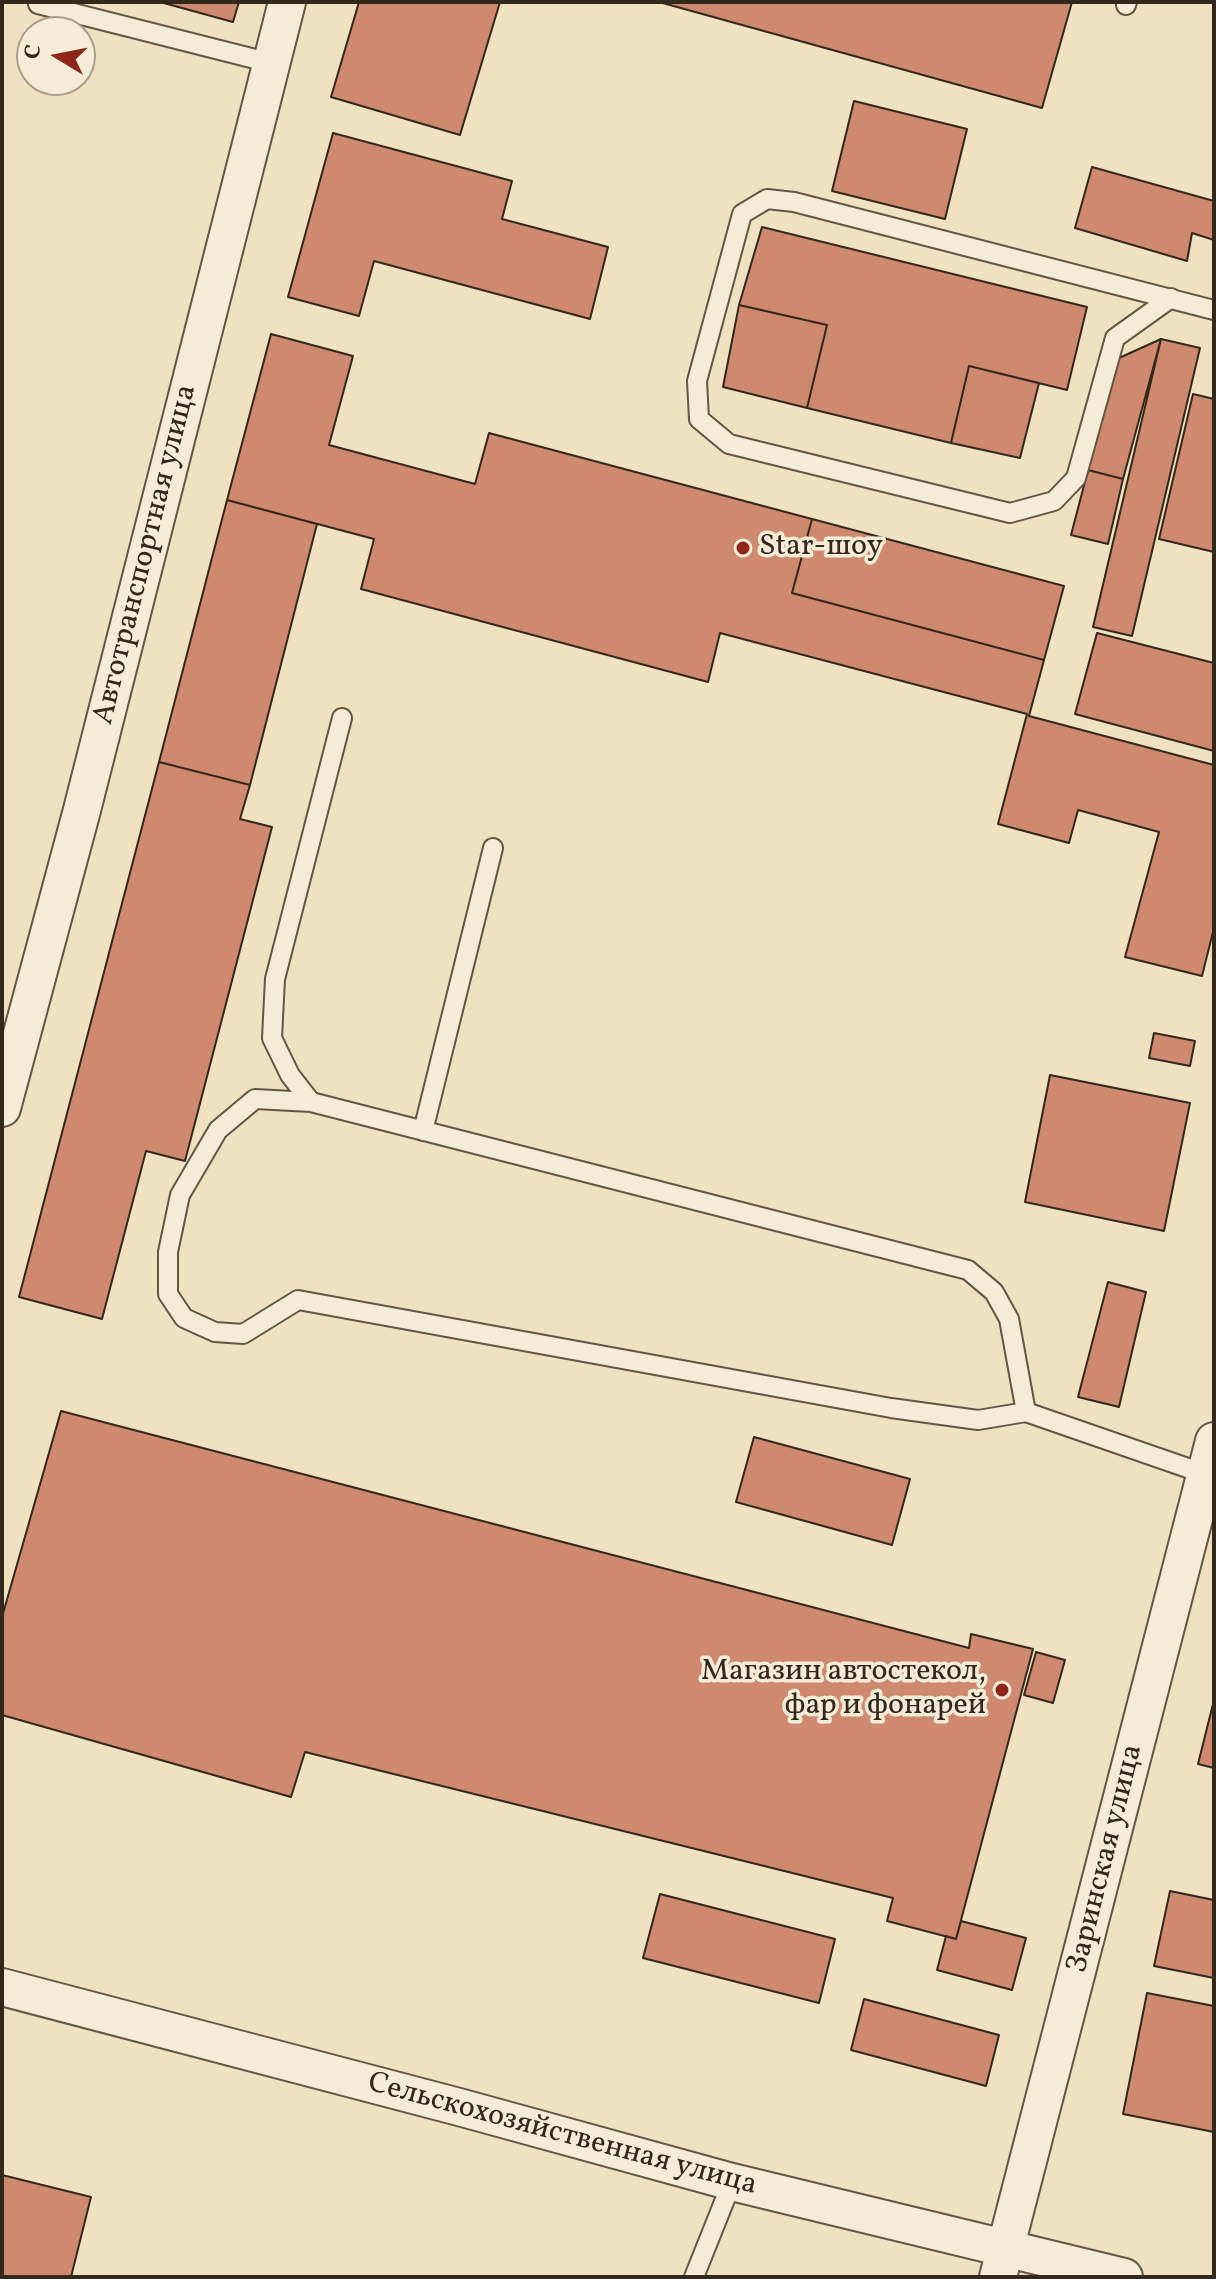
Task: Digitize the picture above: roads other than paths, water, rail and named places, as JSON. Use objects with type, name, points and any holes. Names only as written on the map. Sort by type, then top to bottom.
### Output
[{"type":"street","name":"Автотранспортная улица","points":[[2,1108],[82,810],[287,2]]},
{"type":"street","name":"Заринская улица","points":[[1002,2263],[1210,1457]]},
{"type":"street","name":"Сельскохозяйственная улица","points":[[2,1987],[732,2182],[1002,2263],[1124,2277]]},
{"type":"lane","points":[[38,4],[271,63]]},
{"type":"lane","points":[[1171,298],[1115,338],[1076,478],[1054,501],[1010,513],[729,444],[699,419],[697,381],[742,214],[767,199],[810,206],[1171,298],[1214,310]]},
{"type":"lane","points":[[311,1102],[290,1075],[272,1038],[275,979],[342,718]]},
{"type":"lane","points":[[423,1131],[493,848]]},
{"type":"lane","points":[[1026,1412],[1009,1319],[994,1292],[968,1270],[311,1102],[255,1099],[218,1130],[180,1195],[168,1252],[168,1294],[184,1318],[215,1332],[243,1334],[298,1300],[891,1408],[978,1420],[1026,1412],[1210,1457]]},
{"type":"lane","points":[[694,2277],[732,2182]]},
{"type":"place","name":"Star-шоу","points":[[743,548]]},
{"type":"place","name":"Магазин автостекол, фар и фонарей","points":[[1002,1690]]}]
